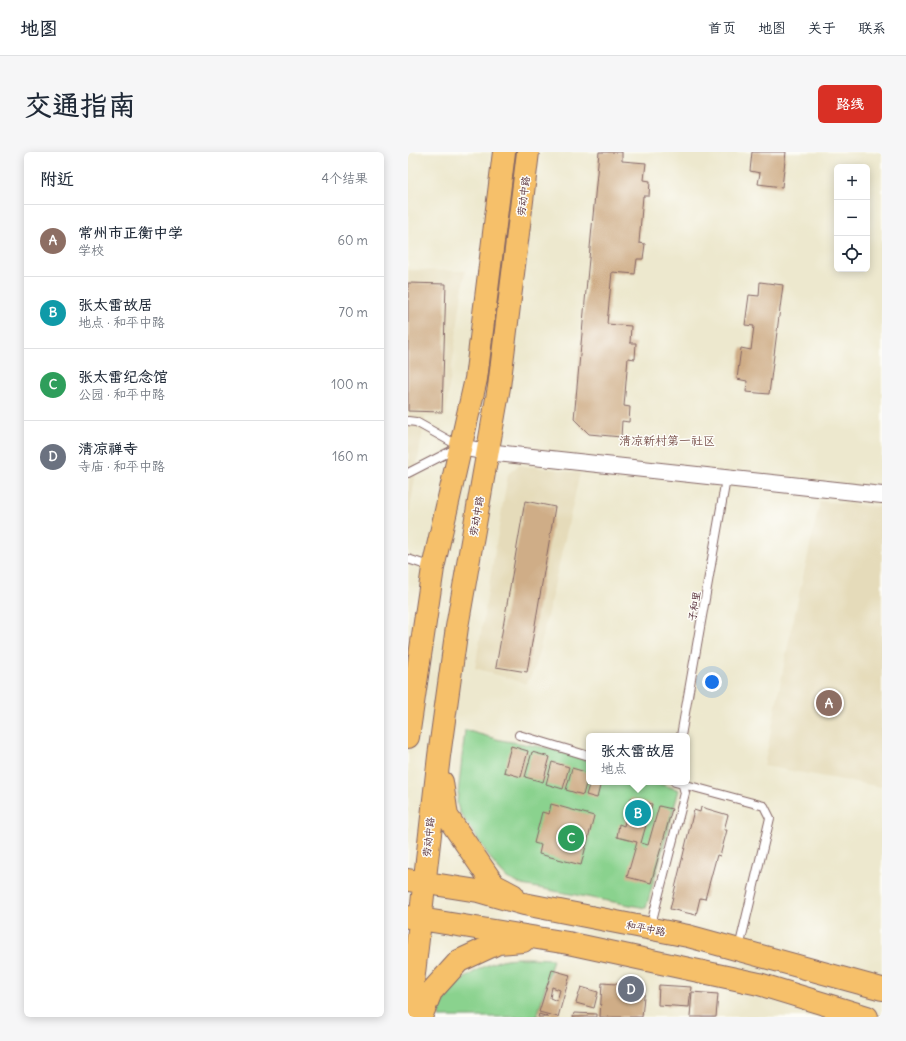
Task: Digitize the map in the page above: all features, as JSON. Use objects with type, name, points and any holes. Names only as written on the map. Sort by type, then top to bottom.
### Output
[{"type":"main road","points":[[408,737],[433,568],[476,379],[504,152]]},
{"type":"main road","name":"劳动中路","points":[[409,1017],[416,880],[439,756],[456,627],[499,387],[528,152]]},
{"type":"main road","points":[[439,756],[447,816],[494,885],[536,907]]},
{"type":"main road","name":"和平中路","points":[[416,880],[478,891],[536,907],[688,936],[882,989]]},
{"type":"main road","points":[[414,917],[542,938],[759,984],[867,1017]]},
{"type":"main road","points":[[421,1017],[431,992],[459,961],[498,943],[542,938]]},
{"type":"street","points":[[460,447],[488,452],[882,495]]},
{"type":"lane","points":[[408,422],[416,422],[460,447]]},
{"type":"lane","points":[[408,473],[460,447]]},
{"type":"lane","name":"子和里","points":[[682,733],[726,479]]},
{"type":"lane","points":[[408,559],[433,568]]},
{"type":"lane","points":[[519,735],[586,755]]},
{"type":"lane","points":[[650,929],[685,793],[681,785]]},
{"type":"lane","points":[[687,785],[764,806],[770,818],[738,950]]},
{"type":"shaded area","points":[[408,270],[465,271],[445,417],[425,417],[408,521]]},
{"type":"shaded area","points":[[519,465],[580,473],[536,665],[527,684],[475,668],[508,474]]},
{"type":"shaded area","points":[[820,501],[882,507],[882,787],[764,766],[789,640]]},
{"type":"green space","points":[[465,730],[500,740],[548,748],[586,760],[586,785],[663,785],[679,790],[646,908],[522,885],[507,878],[495,865],[459,811],[457,803]]},
{"type":"green space","points":[[506,959],[553,959],[537,1017],[439,1017],[447,996],[464,979],[474,972],[485,966]]},
{"type":"building","points":[[599,152],[622,152],[622,161],[646,163],[644,180],[650,181],[649,196],[643,196],[639,243],[645,244],[643,259],[637,259],[635,274],[612,272],[607,324],[631,326],[630,343],[636,343],[635,359],[628,358],[624,406],[630,407],[629,422],[622,421],[621,437],[589,434],[574,419]]},
{"type":"building","points":[[752,152],[786,152],[782,187],[758,184],[760,173],[750,171]]},
{"type":"building","points":[[760,282],[783,285],[769,394],[746,392],[747,381],[737,379],[741,348],[751,350],[754,326],[745,325],[749,295],[759,296]]},
{"type":"building","points":[[408,283],[446,284],[442,412],[408,411]]},
{"type":"building","points":[[525,501],[555,507],[527,672],[496,667]]},
{"type":"building","points":[[511,746],[528,751],[521,777],[504,772]]},
{"type":"building","points":[[532,752],[550,757],[543,782],[525,777]]},
{"type":"building","points":[[552,762],[569,767],[563,789],[546,784]]},
{"type":"building","points":[[572,768],[586,772],[586,784],[583,795],[566,790]]},
{"type":"building","points":[[589,785],[600,785],[597,798],[586,795]]},
{"type":"building","points":[[631,798],[652,804],[641,843],[648,845],[659,806],[672,809],[651,883],[627,877],[637,842],[617,837],[619,824],[624,826]]},
{"type":"building","points":[[551,804],[594,816],[581,865],[539,854],[541,845],[534,843],[542,812],[549,814]]},
{"type":"building","points":[[701,807],[728,815],[724,830],[727,830],[720,856],[717,855],[705,899],[700,898],[696,915],[670,909],[694,810],[700,812]]},
{"type":"building","points":[[552,970],[570,975],[558,1017],[539,1012]],"holes":[[[552,987],[560,990],[557,1001],[550,998]]]},
{"type":"building","points":[[602,983],[645,986],[642,1017],[600,1017]]},
{"type":"building","points":[[659,985],[691,987],[689,1007],[658,1005]]},
{"type":"building","points":[[581,987],[598,992],[594,1008],[576,1003]]},
{"type":"building","points":[[692,992],[718,994],[716,1017],[690,1017]]},
{"type":"building","points":[[574,1013],[597,1014],[597,1017],[573,1017]]},
{"type":"building","points":[[539,1014],[548,1017],[538,1017]]},
{"type":"place","name":"常州市正衡中学","points":[[829,703]]},
{"type":"place","name":"张太雷故居","points":[[638,813]]},
{"type":"place","name":"张太雷纪念馆","points":[[571,838]]},
{"type":"place","name":"清凉禅寺","points":[[631,989]]},
{"type":"district","name":"清凉新村第一社区","points":[[667,441]]}]
